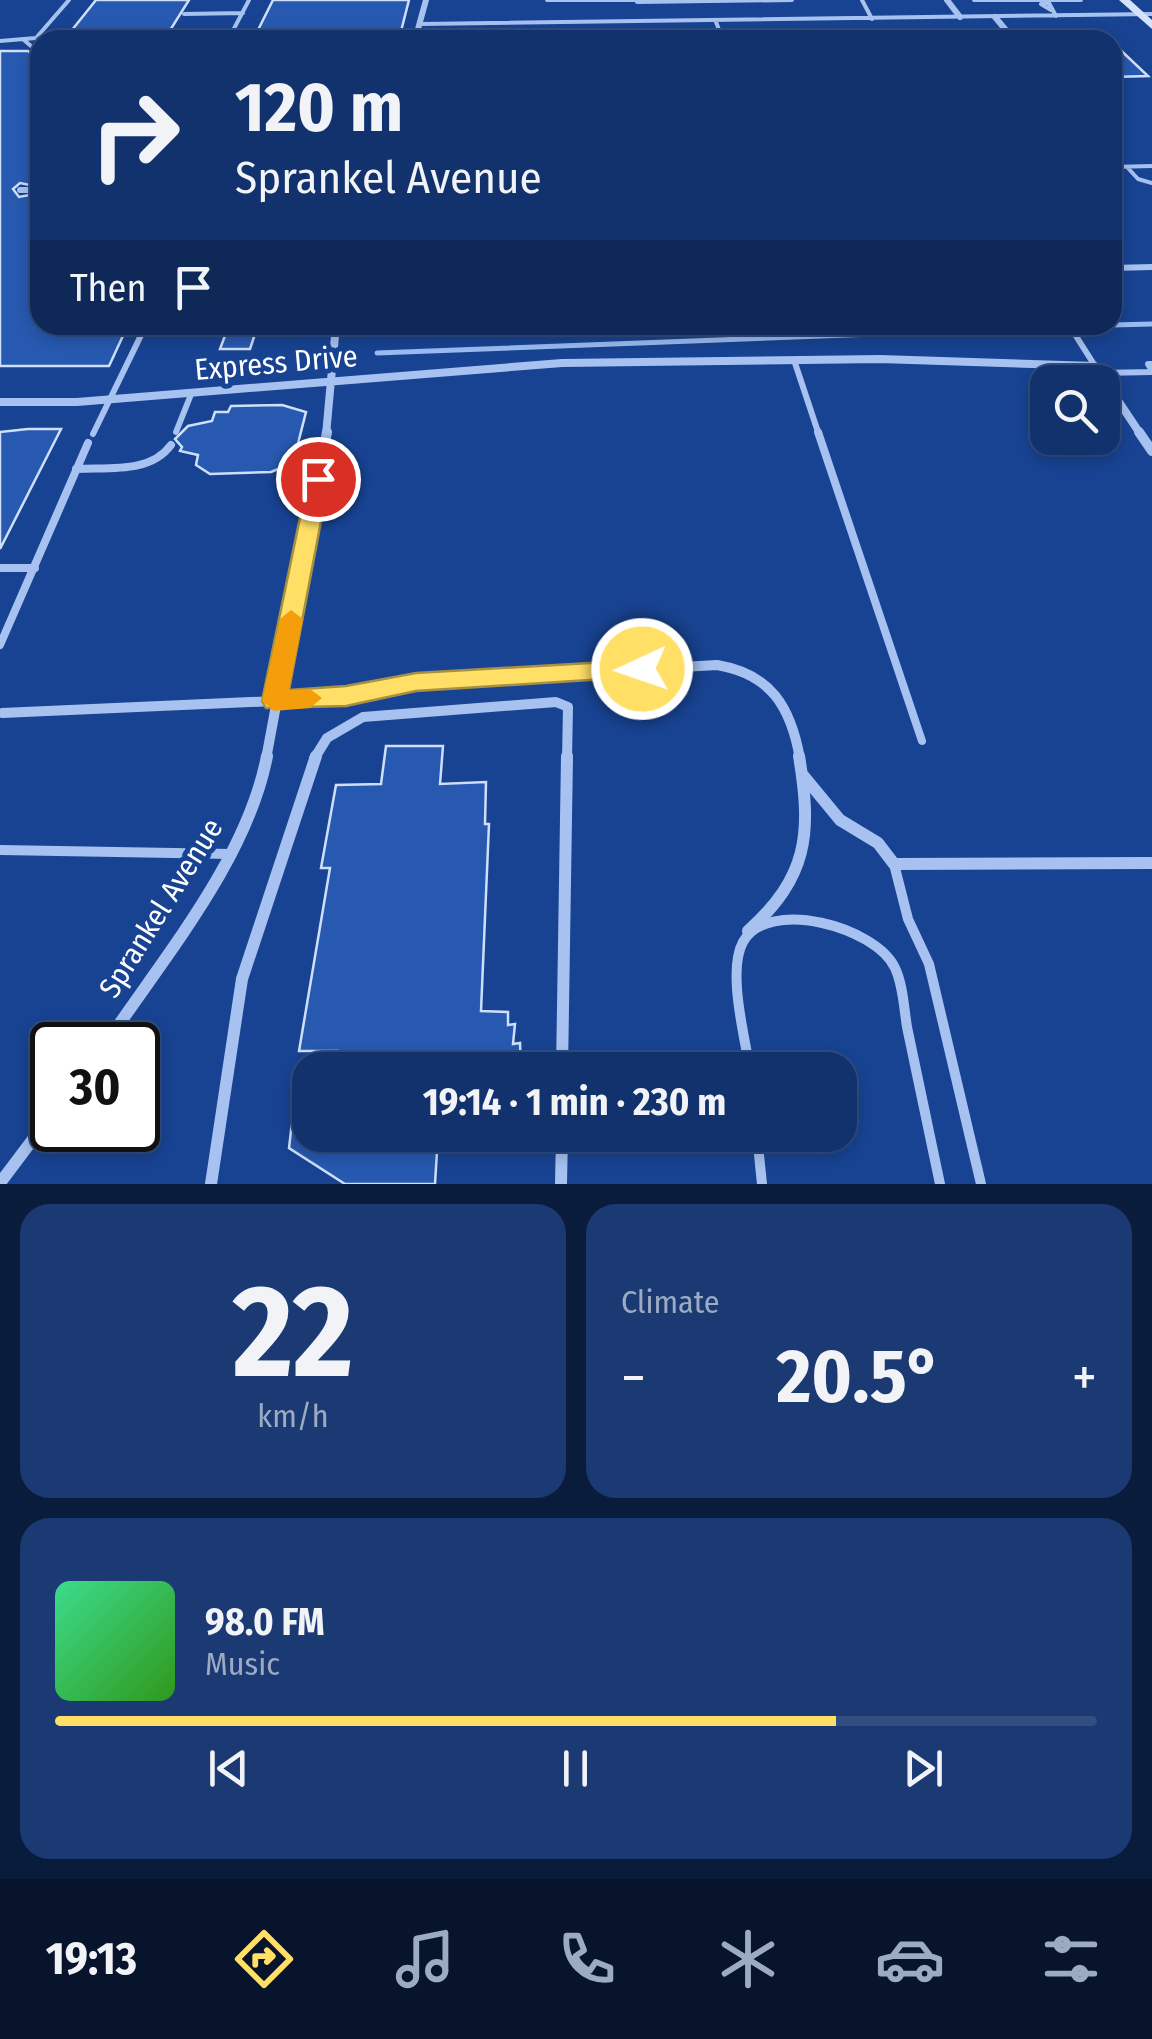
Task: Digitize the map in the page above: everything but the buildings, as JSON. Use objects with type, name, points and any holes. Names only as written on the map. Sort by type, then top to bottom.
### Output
[{"type":"main road","points":[[1124,0],[1152,26]]},
{"type":"street","points":[[418,30],[426,0]]},
{"type":"street","points":[[946,0],[960,18]]},
{"type":"street","points":[[994,17],[1005,30]]},
{"type":"street","name":"Sprankel Avenue","points":[[120,1022],[232,854],[260,792],[336,380],[336,335]]},
{"type":"street","name":"Express Drive","points":[[0,402],[111,399],[562,363],[794,360],[1030,368]]},
{"type":"street","points":[[1120,404],[1152,452]]},
{"type":"street","points":[[1,713],[346,696],[416,682],[718,665],[738,668],[775,690],[781,700],[801,774],[806,829],[800,864],[781,899],[748,931]]},
{"type":"street","points":[[212,1184],[242,979],[310,765],[327,738],[363,717],[556,702],[568,707],[562,1052]]},
{"type":"street","points":[[801,774],[840,820],[878,844],[894,864],[1152,864]]},
{"type":"street","points":[[0,1183],[30,1143]]},
{"type":"street","points":[[562,1152],[562,1184]]},
{"type":"lane","points":[[43,30],[69,0]]},
{"type":"lane","points":[[233,30],[249,0]]},
{"type":"lane","points":[[547,0],[792,0]]},
{"type":"lane","points":[[862,0],[872,19]]},
{"type":"lane","points":[[974,0],[1082,0]]},
{"type":"lane","points":[[1044,2],[1056,16]]},
{"type":"lane","points":[[577,3],[578,23]]},
{"type":"lane","points":[[203,30],[213,13]]},
{"type":"lane","points":[[184,14],[242,13]]},
{"type":"lane","points":[[420,24],[1152,14]]},
{"type":"lane","points":[[716,22],[719,30]]},
{"type":"lane","points":[[0,41],[30,39]]},
{"type":"lane","points":[[24,40],[30,45]]},
{"type":"lane","points":[[1122,167],[1152,166]]},
{"type":"lane","points":[[1128,167],[1138,179],[1152,183]]},
{"type":"lane","points":[[20,190],[30,190]]},
{"type":"lane","points":[[1122,268],[1152,268]]},
{"type":"lane","points":[[0,644],[72,490],[76,468],[141,335]]},
{"type":"lane","points":[[1075,335],[1094,365]]},
{"type":"lane","points":[[794,360],[922,741]]},
{"type":"lane","points":[[1120,370],[1152,369]]},
{"type":"lane","points":[[176,432],[192,392]]},
{"type":"lane","points":[[76,468],[153,462],[171,445]]},
{"type":"lane","points":[[0,568],[35,568]]},
{"type":"lane","points":[[0,850],[232,854]]},
{"type":"lane","points":[[894,864],[908,919],[929,964],[981,1184]]},
{"type":"lane","points":[[748,1052],[738,966],[740,947],[748,931],[769,922],[814,921],[854,932],[890,956],[940,1184]]},
{"type":"lane","points":[[759,1152],[762,1184]]},
{"type":"waterway","points":[[1122,325],[1152,324]]},
{"type":"waterway","points":[[377,353],[850,335]]},
{"type":"slow traffic","points":[[291,619],[274,701],[310,698]]},
{"type":"route","points":[[318,479],[274,701],[346,696],[416,682],[642,669]]}]
